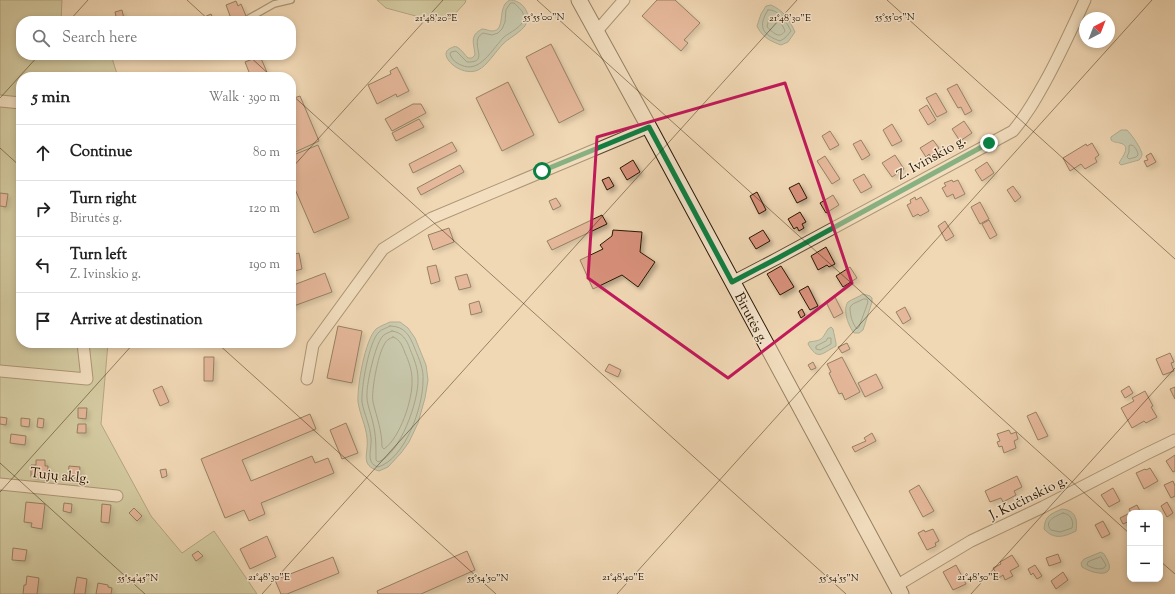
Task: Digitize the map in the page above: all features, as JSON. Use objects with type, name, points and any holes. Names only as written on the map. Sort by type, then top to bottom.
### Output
[{"type":"main road","name":"Birutės g.","points":[[579,0],[898,590]]},
{"type":"street","points":[[596,32],[624,0]]},
{"type":"street","name":"Z. Ivinskio g.","points":[[732,282],[1013,131],[1023,120],[1034,103],[1062,51],[1085,0]]},
{"type":"street","points":[[0,101],[16,103]]},
{"type":"street","points":[[307,379],[313,345],[383,249],[432,218],[649,127]]},
{"type":"street","points":[[0,371],[87,378],[84,348]]},
{"type":"street","name":"J. Kučinskio g.","points":[[898,590],[971,541],[1043,508],[1175,440]]},
{"type":"street","name":"Tujų aklg.","points":[[0,484],[117,496]]},
{"type":"lane","points":[[253,16],[274,4],[290,0]]},
{"type":"highlighted area","points":[[785,83],[852,283],[728,378],[588,278],[597,137]]},
{"type":"green space","points":[[0,0],[62,0],[61,16],[16,16],[16,60],[113,60],[116,72],[16,72],[16,348],[108,348],[101,424],[151,516],[182,553],[214,531],[257,594],[0,594]]},
{"type":"green space","points":[[377,0],[466,0],[451,18],[438,22],[386,8]]},
{"type":"water","points":[[510,0],[517,1],[525,8],[528,18],[525,26],[503,44],[488,62],[478,70],[471,72],[464,71],[452,64],[446,55],[447,51],[452,47],[456,47],[460,49],[468,58],[472,58],[475,55],[473,40],[475,34],[482,29],[492,31],[497,30],[501,23],[503,7]]},
{"type":"water","points":[[771,5],[786,16],[795,32],[788,42],[781,45],[767,38],[761,33],[757,26],[761,14],[766,6]]},
{"type":"water","points":[[1121,130],[1127,130],[1129,132],[1139,146],[1142,154],[1139,160],[1121,165],[1119,163],[1126,149],[1124,144],[1112,141],[1111,137]]},
{"type":"water","points":[[863,294],[870,296],[872,298],[872,302],[863,330],[859,333],[854,333],[847,318],[846,305],[848,302]]},
{"type":"water","points":[[390,322],[400,322],[408,328],[415,338],[426,365],[428,380],[418,423],[409,442],[388,467],[379,471],[369,466],[367,462],[367,438],[359,407],[358,395],[362,364],[368,343],[376,329]]},
{"type":"water","points":[[831,327],[833,329],[836,346],[820,354],[814,353],[808,344],[809,342],[821,339]]},
{"type":"water","points":[[1062,509],[1070,511],[1075,516],[1076,531],[1063,536],[1055,536],[1044,529],[1045,524],[1049,516]]},
{"type":"water","points":[[1101,552],[1104,554],[1108,562],[1108,571],[1105,573],[1100,573],[1082,567],[1081,563],[1084,559]]},
{"type":"building","points":[[657,0],[675,0],[700,23],[684,40],[688,43],[681,51],[642,16]]},
{"type":"building","points":[[236,1],[238,6],[241,4],[246,16],[230,16],[226,5]]},
{"type":"building","points":[[122,10],[123,16],[116,16],[115,12]]},
{"type":"building","points":[[551,44],[584,110],[559,123],[526,57]]},
{"type":"building","points":[[250,60],[262,60],[267,72],[249,72],[245,62]]},
{"type":"building","points":[[397,67],[409,91],[397,97],[396,94],[377,104],[368,85],[391,74],[390,71]]},
{"type":"building","points":[[508,82],[534,135],[502,151],[476,98]]},
{"type":"building","points":[[957,84],[972,111],[965,115],[961,107],[958,108],[947,89]]},
{"type":"building","points":[[936,93],[947,112],[937,117],[926,98]]},
{"type":"building","points":[[300,96],[319,141],[296,152],[296,97]]},
{"type":"building","points":[[413,104],[421,104],[426,113],[392,131],[385,119]]},
{"type":"building","points":[[927,105],[936,120],[928,125],[919,110]]},
{"type":"building","points":[[419,119],[424,127],[396,141],[392,133]]},
{"type":"building","points":[[964,121],[972,133],[960,141],[952,129]]},
{"type":"building","points":[[892,124],[902,141],[892,146],[883,130]]},
{"type":"building","points":[[830,131],[839,145],[830,150],[822,136]]},
{"type":"building","points":[[861,140],[870,155],[862,160],[853,144]]},
{"type":"building","points":[[933,140],[939,148],[937,150],[938,152],[931,157],[929,154],[926,157],[920,148]]},
{"type":"building","points":[[452,142],[457,151],[413,173],[409,164]]},
{"type":"building","points":[[1092,143],[1099,155],[1095,158],[1097,162],[1085,169],[1081,164],[1070,171],[1063,158],[1086,144],[1087,146]]},
{"type":"building","points":[[318,145],[349,218],[314,233],[296,192],[296,154]]},
{"type":"building","points":[[1151,153],[1156,162],[1147,167],[1144,161],[1148,160],[1146,156]]},
{"type":"building","points":[[895,155],[904,169],[892,177],[882,163]]},
{"type":"building","points":[[825,156],[840,179],[832,184],[817,161]]},
{"type":"building","points":[[633,160],[640,172],[627,180],[620,168]]},
{"type":"building","points":[[987,162],[994,173],[982,181],[975,170]]},
{"type":"building","points":[[460,165],[464,172],[421,195],[417,188]]},
{"type":"building","points":[[864,174],[872,187],[861,193],[853,180]]},
{"type":"building","points":[[609,177],[614,186],[607,190],[602,180]]},
{"type":"building","points":[[952,180],[953,182],[958,180],[965,194],[955,199],[953,194],[947,197],[942,188],[946,186],[944,183]]},
{"type":"building","points":[[799,183],[807,198],[797,203],[789,188]]},
{"type":"building","points":[[1013,186],[1021,197],[1015,202],[1007,190]]},
{"type":"building","points":[[757,192],[766,210],[759,214],[750,196]]},
{"type":"building","points":[[0,193],[8,194],[6,207],[0,206]]},
{"type":"building","points":[[833,195],[839,205],[826,213],[820,203]]},
{"type":"building","points":[[915,197],[916,200],[921,197],[929,211],[920,216],[918,214],[913,217],[907,205],[911,203],[910,200]]},
{"type":"building","points":[[556,198],[561,206],[553,210],[549,201]]},
{"type":"building","points":[[980,202],[989,219],[980,224],[971,207]]},
{"type":"building","points":[[800,212],[806,222],[802,224],[804,228],[799,231],[797,227],[794,229],[788,219]]},
{"type":"building","points":[[602,215],[607,224],[552,250],[547,241]]},
{"type":"building","points":[[989,220],[997,235],[990,239],[982,224]]},
{"type":"building","points":[[945,221],[954,236],[946,241],[938,226]]},
{"type":"building","points":[[449,228],[454,242],[433,250],[428,235]]},
{"type":"building","points":[[613,230],[642,232],[640,252],[655,262],[638,287],[622,275],[593,289],[580,260],[603,249],[600,245],[612,236]]},
{"type":"building","points":[[763,230],[770,241],[756,249],[749,238]]},
{"type":"building","points":[[826,247],[835,264],[829,267],[827,265],[818,270],[811,256]]},
{"type":"building","points":[[299,253],[302,269],[296,271],[296,254]]},
{"type":"building","points":[[436,265],[440,281],[431,284],[427,267]]},
{"type":"building","points":[[781,266],[794,287],[780,295],[767,274]]},
{"type":"building","points":[[850,267],[857,278],[843,287],[836,276]]},
{"type":"building","points":[[325,273],[332,292],[296,305],[296,284]]},
{"type":"building","points":[[467,274],[471,287],[459,290],[455,277]]},
{"type":"building","points":[[808,286],[818,306],[810,310],[799,291]]},
{"type":"building","points":[[835,297],[843,313],[834,318],[826,302]]},
{"type":"building","points":[[479,301],[482,312],[471,315],[469,304]]},
{"type":"building","points":[[905,307],[911,319],[903,324],[896,312]]},
{"type":"building","points":[[802,309],[805,315],[801,318],[798,312]]},
{"type":"building","points":[[338,326],[362,331],[352,383],[327,378]]},
{"type":"building","points":[[847,343],[850,349],[842,353],[838,347]]},
{"type":"building","points":[[1170,353],[1174,362],[1171,363],[1174,371],[1163,375],[1156,359]]},
{"type":"building","points":[[204,357],[214,357],[213,381],[204,381]]},
{"type":"building","points":[[842,357],[860,392],[845,400],[842,393],[839,394],[829,373],[831,372],[827,364]]},
{"type":"building","points":[[813,362],[816,368],[811,370],[808,365]]},
{"type":"building","points":[[609,364],[621,370],[618,377],[605,371]]},
{"type":"building","points":[[876,374],[883,388],[865,397],[858,383]]},
{"type":"building","points":[[162,386],[169,402],[160,406],[153,390]]},
{"type":"building","points":[[1129,386],[1133,393],[1125,398],[1121,391]]},
{"type":"building","points":[[1175,387],[1175,399],[1170,389]]},
{"type":"building","points":[[1145,391],[1153,406],[1151,407],[1157,417],[1146,423],[1144,421],[1132,428],[1121,408],[1134,401],[1132,398]]},
{"type":"building","points":[[78,408],[87,408],[86,419],[78,418]]},
{"type":"building","points":[[1036,412],[1048,436],[1038,440],[1027,416]]},
{"type":"building","points":[[310,414],[316,429],[242,460],[251,481],[312,456],[315,463],[328,458],[334,473],[261,503],[265,514],[249,521],[244,510],[225,518],[201,459]]},
{"type":"building","points":[[0,417],[7,418],[6,425],[0,424]]},
{"type":"building","points":[[21,418],[30,419],[29,427],[21,426]]},
{"type":"building","points":[[38,418],[44,419],[43,428],[37,427]]},
{"type":"building","points":[[346,423],[358,453],[342,459],[330,430]]},
{"type":"building","points":[[78,424],[86,424],[86,433],[77,433]]},
{"type":"building","points":[[1009,430],[1011,434],[1016,432],[1018,439],[1014,441],[1016,448],[1004,453],[1002,446],[999,447],[997,442],[1000,441],[997,434]]},
{"type":"building","points":[[872,433],[876,441],[855,452],[852,447],[866,441],[864,438]]},
{"type":"building","points":[[11,434],[26,436],[25,445],[10,443]]},
{"type":"building","points":[[1175,455],[1175,471],[1173,472],[1166,461]]},
{"type":"building","points":[[36,460],[45,460],[45,466],[48,466],[47,478],[31,477],[31,465],[36,465]]},
{"type":"building","points":[[69,466],[80,467],[79,478],[68,477]]},
{"type":"building","points":[[1150,468],[1158,481],[1144,489],[1136,473]]},
{"type":"building","points":[[166,469],[167,476],[162,478],[160,470]]},
{"type":"building","points":[[1017,476],[1022,487],[1014,491],[1016,495],[1003,502],[1001,498],[990,502],[985,491]]},
{"type":"building","points":[[1173,481],[1175,486],[1175,496],[1171,498],[1164,485]]},
{"type":"building","points":[[919,485],[934,511],[923,517],[909,491]]},
{"type":"building","points":[[1113,488],[1120,501],[1109,507],[1101,495]]},
{"type":"building","points":[[26,502],[45,504],[42,529],[31,527],[32,523],[24,522]]},
{"type":"building","points":[[1167,502],[1173,513],[1167,517],[1161,506]]},
{"type":"building","points":[[64,503],[72,504],[71,513],[63,511]]},
{"type":"building","points":[[102,504],[111,505],[109,523],[101,522]]},
{"type":"building","points":[[1137,505],[1140,510],[1130,510]]},
{"type":"building","points":[[134,508],[142,516],[137,521],[129,513]]},
{"type":"building","points":[[1127,514],[1127,522],[1123,524],[1120,518]]},
{"type":"building","points":[[1103,521],[1110,534],[1102,538],[1095,525]]},
{"type":"building","points":[[933,529],[939,541],[935,543],[936,546],[927,550],[918,533],[924,530],[925,532]]},
{"type":"building","points":[[267,536],[276,557],[250,569],[240,549]]},
{"type":"building","points":[[13,548],[27,550],[25,561],[12,560]]},
{"type":"building","points":[[198,551],[203,556],[196,561],[192,555]]},
{"type":"building","points":[[467,551],[475,570],[421,594],[378,594],[377,591]]},
{"type":"building","points":[[1058,554],[1061,562],[1049,566],[1046,558]]},
{"type":"building","points":[[1012,555],[1019,566],[1010,571],[1013,576],[1005,580],[1003,575],[999,578],[993,568],[1001,564],[1000,562]]},
{"type":"building","points":[[333,557],[339,573],[287,594],[281,594],[275,580]]},
{"type":"building","points":[[956,565],[966,584],[953,590],[943,572]]},
{"type":"building","points":[[1035,565],[1042,576],[1037,579],[1033,573],[1031,575],[1028,569]]},
{"type":"building","points":[[1063,572],[1068,580],[1056,589],[1051,581]]},
{"type":"building","points":[[27,576],[39,578],[37,594],[23,594]]},
{"type":"building","points":[[77,577],[87,579],[85,594],[74,594]]},
{"type":"building","points":[[98,583],[108,585],[108,587],[112,588],[111,594],[96,594]]},
{"type":"route","points":[[542,171],[649,127],[732,282],[989,143]]}]
